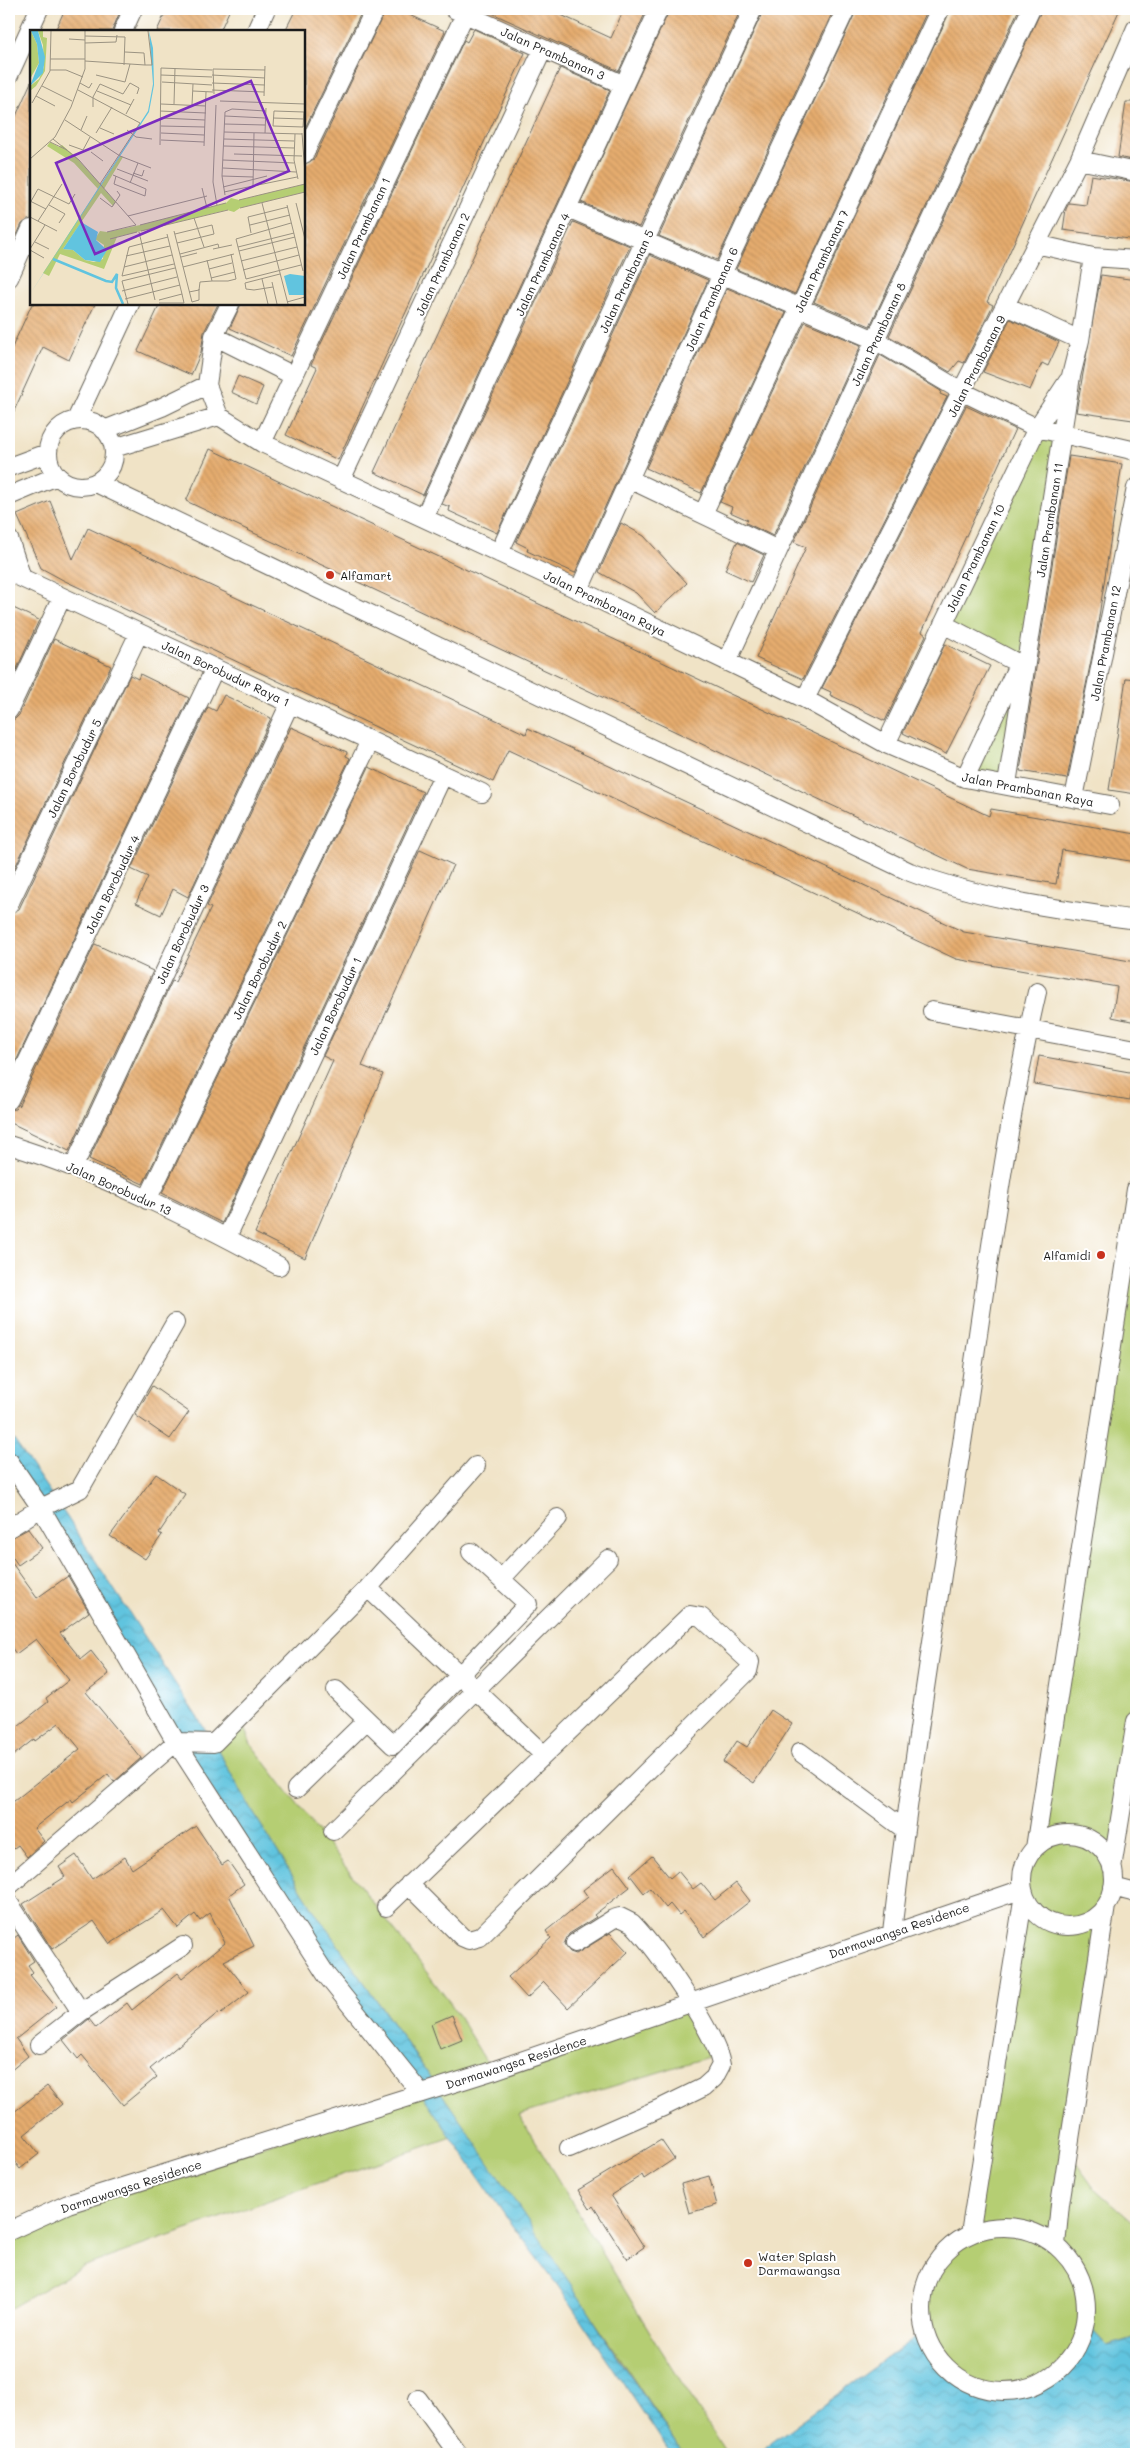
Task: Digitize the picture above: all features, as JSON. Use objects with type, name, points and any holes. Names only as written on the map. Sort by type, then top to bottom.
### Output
[{"type":"street","points":[[9,75],[39,9]]},
{"type":"street","points":[[123,30],[133,9]]},
{"type":"street","points":[[256,30],[266,9]]},
{"type":"street","points":[[305,152],[375,9]]},
{"type":"street","name":"Jalan Prambanan 4","points":[[424,518],[659,9]]},
{"type":"street","name":"Jalan Prambanan 5","points":[[499,553],[753,9]]},
{"type":"street","name":"Jalan Prambanan 6","points":[[579,590],[722,274],[846,9]]},
{"type":"street","name":"Jalan Prambanan 7","points":[[703,514],[798,308],[940,9]]},
{"type":"street","name":"Jalan Prambanan 8","points":[[727,662],[875,340],[1031,9]]},
{"type":"street","name":"Jalan Prambanan 3","points":[[459,11],[624,85]]},
{"type":"street","name":"Jalan Prambanan 1","points":[[262,443],[459,11]]},
{"type":"street","name":"Jalan Prambanan 9","points":[[805,699],[963,392],[1079,160],[1136,28]]},
{"type":"street","name":"Jalan Prambanan 2","points":[[341,480],[543,49]]},
{"type":"street","points":[[1079,160],[1136,172]]},
{"type":"street","points":[[568,208],[875,340],[963,392],[1037,428],[1136,451]]},
{"type":"street","points":[[9,278],[30,231]]},
{"type":"street","points":[[1036,244],[1093,257],[1136,260]]},
{"type":"street","name":"Jalan Prambanan 11","points":[[1006,784],[1021,666],[1063,435],[1071,376],[1080,340],[1093,257]]},
{"type":"street","points":[[76,420],[130,305]]},
{"type":"street","points":[[114,448],[219,416],[207,385],[214,336],[230,305]]},
{"type":"street","points":[[1006,306],[1080,340]]},
{"type":"street","points":[[214,336],[294,376]]},
{"type":"street","name":"Jalan Prambanan 10","points":[[886,744],[1037,428],[1071,376]]},
{"type":"street","points":[[104,430],[162,407],[207,385]]},
{"type":"street","name":"Jalan Prambanan Raya","points":[[219,416],[262,443],[579,590],[805,699],[886,744],[965,778],[1006,784],[1110,805]]},
{"type":"street","points":[[96,483],[110,468],[114,448],[104,430],[96,423],[76,420],[59,428],[53,435],[48,453],[49,462],[57,476],[75,486],[96,483],[910,872],[948,886],[983,895],[1136,920]]},
{"type":"street","points":[[9,467],[48,453]]},
{"type":"street","points":[[9,496],[57,476]]},
{"type":"street","points":[[630,479],[778,550]]},
{"type":"street","name":"Jalan Prambanan 12","points":[[1074,798],[1136,488]]},
{"type":"street","points":[[9,539],[15,575]]},
{"type":"street","name":"Jalan Borobudur Raya 1","points":[[15,575],[482,793]]},
{"type":"street","points":[[9,710],[62,597]]},
{"type":"street","points":[[943,624],[1021,666],[965,778]]},
{"type":"street","name":"Jalan Borobudur 5","points":[[9,904],[139,633]]},
{"type":"street","name":"Jalan Borobudur 4","points":[[9,1100],[215,668]]},
{"type":"street","name":"Jalan Borobudur 3","points":[[74,1166],[290,703]]},
{"type":"street","name":"Jalan Borobudur 2","points":[[148,1200],[370,741]]},
{"type":"street","name":"Jalan Borobudur 1","points":[[226,1237],[443,775]]},
{"type":"street","points":[[892,1932],[904,1829],[986,1270],[1008,1129],[1037,992]]},
{"type":"street","points":[[932,1011],[1136,1048]]},
{"type":"street","name":"Jalan Borobudur 13","points":[[9,1145],[74,1166],[226,1237],[279,1266]]},
{"type":"street","points":[[1035,1848],[1136,1189]]},
{"type":"street","points":[[9,1528],[41,1508],[80,1489],[175,1322]]},
{"type":"street","points":[[9,1461],[41,1508],[176,1742],[326,1976],[421,2093]]},
{"type":"street","points":[[9,1886],[176,1742],[214,1743],[368,1588],[476,1466]]},
{"type":"street","points":[[501,1579],[558,1518]]},
{"type":"street","points":[[336,1690],[393,1745],[528,1604],[471,1552]]},
{"type":"street","points":[[333,1831],[608,1559]]},
{"type":"street","points":[[368,1588],[544,1755]]},
{"type":"street","points":[[386,1907],[409,1884],[690,1615],[701,1617],[750,1662],[748,1671],[480,1937],[469,1940],[462,1937],[409,1884]]},
{"type":"street","points":[[296,1789],[366,1720]]},
{"type":"street","points":[[1056,2245],[1060,2204],[1106,1906],[1113,1887],[1112,1868],[1136,1721]]},
{"type":"street","points":[[800,1752],[904,1829]]},
{"type":"street","points":[[970,2234],[1024,1891],[1023,1870],[1035,1848],[1046,1840],[1058,1835],[1083,1836],[1095,1842],[1104,1851],[1112,1868]]},
{"type":"street","points":[[1113,1887],[1136,1893]]},
{"type":"street","points":[[1024,1891],[1036,1914],[1062,1926],[1079,1925],[1089,1921],[1106,1906]]},
{"type":"street","name":"Darmawangsa Residence","points":[[9,2231],[68,2204],[421,2093],[692,2004],[892,1932],[1024,1891]]},
{"type":"street","points":[[9,1903],[81,2012]]},
{"type":"street","points":[[569,2148],[663,2107],[710,2083],[719,2071],[720,2060],[692,2004],[638,1929],[626,1919],[613,1919],[575,1943]]},
{"type":"street","points":[[39,2045],[81,2012],[183,1946]]},
{"type":"street","points":[[997,2227],[1013,2227],[1036,2233],[1056,2245],[1078,2272],[1084,2288],[1085,2321],[1081,2337],[1073,2352],[1060,2368],[1044,2380],[1019,2389],[989,2390],[973,2385],[956,2375],[940,2360],[931,2346],[922,2313],[923,2297],[934,2267],[954,2243],[970,2234],[997,2227]]},
{"type":"street","points":[[418,2399],[458,2454]]},
{"type":"green space","points":[[1071,376],[1007,784],[965,778],[1018,665],[943,624]]},
{"type":"green space","points":[[1136,1189],[1136,1721],[1111,1867],[1113,1887],[1106,1906],[1068,2152],[1094,2188],[1136,2225],[1136,2337],[1108,2346],[1085,2321],[1078,2341],[1068,2359],[1054,2373],[1035,2384],[1002,2391],[972,2385],[948,2369],[931,2345],[923,2317],[926,2287],[941,2259],[970,2234],[1023,1889],[1024,1872],[1035,1848]]},
{"type":"green space","points":[[240,1719],[251,1744],[451,2004],[492,2071],[689,2005],[718,2054],[519,2115],[653,2337],[727,2454],[684,2454],[467,2132],[82,2267],[9,2309],[9,2231],[438,2088],[317,1915],[249,1806],[214,1743]]},
{"type":"water","points":[[9,1433],[67,1517],[214,1743],[249,1806],[317,1915],[449,2104],[574,2289],[617,2357],[684,2454],[671,2454],[558,2286],[513,2227],[421,2093],[327,1976],[9,1461]]},
{"type":"water","points":[[1085,2321],[1108,2346],[1136,2337],[1136,2454],[756,2454],[925,2330],[940,2358],[960,2377],[984,2387],[1008,2390],[1033,2384],[1055,2371],[1073,2350]]},
{"type":"building","points":[[65,9],[121,9],[112,30],[55,30]]},
{"type":"building","points":[[167,9],[230,9],[220,30],[157,30]]},
{"type":"building","points":[[296,9],[363,9],[305,128],[305,30],[286,30]]},
{"type":"building","points":[[386,9],[397,9],[445,31],[291,356],[230,328],[241,305],[305,305],[305,164],[314,159]]},
{"type":"building","points":[[483,9],[548,9],[611,38],[624,9],[647,9],[619,71]]},
{"type":"building","points":[[670,9],[741,9],[639,227],[581,202]]},
{"type":"building","points":[[764,9],[834,9],[717,260],[659,236]]},
{"type":"building","points":[[857,9],[928,9],[795,294],[736,269]]},
{"type":"building","points":[[951,9],[1019,9],[870,326],[814,302]]},
{"type":"building","points":[[1042,9],[1120,9],[987,302],[993,305],[964,363],[959,361],[950,372],[889,336]]},
{"type":"building","points":[[474,29],[525,53],[338,460],[286,435],[317,368],[311,365],[464,40],[467,42]]},
{"type":"building","points":[[560,68],[610,90],[423,495],[374,472]]},
{"type":"building","points":[[30,84],[30,220],[22,224],[9,253],[9,132]]},
{"type":"building","points":[[1126,102],[1136,102],[1136,161],[1118,157]]},
{"type":"building","points":[[1091,175],[1136,182],[1136,240],[1063,230],[1066,209],[1069,203],[1086,205]]},
{"type":"building","points":[[573,222],[630,246],[497,533],[449,511],[450,507],[442,504]]},
{"type":"building","points":[[650,255],[708,280],[575,573],[527,551],[528,548],[516,542]]},
{"type":"building","points":[[1101,275],[1136,280],[1136,397],[1133,420],[1076,412]]},
{"type":"building","points":[[727,288],[786,313],[701,493],[646,468]]},
{"type":"building","points":[[32,305],[95,305],[69,360],[43,347],[9,422],[9,354]]},
{"type":"building","points":[[160,305],[218,305],[204,332],[201,352],[191,375],[138,351]]},
{"type":"building","points":[[1010,319],[1059,342],[1048,366],[1042,363],[1030,390],[983,372]]},
{"type":"building","points":[[805,322],[861,345],[773,536],[746,523],[748,520],[730,512],[732,507],[720,502]]},
{"type":"building","points":[[880,355],[941,391],[940,394],[947,397],[803,679],[756,658],[806,547],[794,542]]},
{"type":"building","points":[[238,376],[263,387],[256,404],[231,392]]},
{"type":"building","points":[[966,406],[1015,429],[922,632],[926,635],[885,721],[830,695],[831,692],[822,688]]},
{"type":"building","points":[[210,449],[989,816],[991,809],[1136,834],[1136,862],[1062,850],[1056,884],[967,869],[186,501]]},
{"type":"building","points":[[1069,456],[1122,464],[1096,636],[1067,779],[1020,771]]},
{"type":"building","points":[[50,501],[73,559],[88,528],[526,734],[528,728],[964,932],[1136,962],[1136,1022],[1112,1017],[1117,987],[956,959],[508,750],[493,782],[63,580],[41,568],[17,515]]},
{"type":"building","points":[[621,523],[644,536],[687,583],[655,613],[636,593],[599,572]]},
{"type":"building","points":[[737,542],[764,555],[751,582],[725,570]]},
{"type":"building","points":[[9,606],[39,620],[9,686]]},
{"type":"building","points":[[54,639],[111,666],[9,880],[9,720],[15,719],[19,715]]},
{"type":"building","points":[[945,644],[990,666],[946,754],[903,733]]},
{"type":"building","points":[[140,674],[189,698],[9,1076],[9,914],[19,909],[130,675],[138,679]]},
{"type":"building","points":[[1126,678],[1136,679],[1136,794],[1109,790]]},
{"type":"building","points":[[224,695],[271,718],[188,897],[173,889],[161,915],[136,903],[148,877],[131,869],[208,707],[216,711]]},
{"type":"building","points":[[291,727],[347,752],[346,756],[350,758],[143,1184],[89,1159],[172,981],[175,982],[211,908],[207,906]]},
{"type":"building","points":[[369,767],[423,792],[222,1223],[162,1193]]},
{"type":"building","points":[[420,850],[453,865],[362,1066],[383,1074],[305,1258],[255,1233],[333,1061],[323,1056]]},
{"type":"building","points":[[95,944],[153,971],[69,1151],[9,1122],[9,1110],[15,1109],[19,1105]]},
{"type":"building","points":[[1039,1056],[1135,1073],[1130,1100],[1034,1084]]},
{"type":"building","points":[[152,1386],[189,1412],[170,1439],[135,1415]]},
{"type":"building","points":[[156,1474],[185,1494],[159,1533],[162,1535],[145,1559],[110,1536]]},
{"type":"building","points":[[28,1529],[42,1548],[18,1565],[9,1552],[9,1539]]},
{"type":"building","points":[[9,1559],[37,1598],[68,1576],[89,1612],[60,1633],[81,1659],[91,1651],[109,1674],[86,1692],[141,1758],[114,1782],[108,1774],[73,1802],[71,1799],[34,1828],[44,1841],[27,1857],[18,1845],[9,1852],[9,1805],[80,1749],[59,1723],[35,1741],[34,1739],[9,1759],[9,1733],[48,1702],[46,1698],[69,1680],[36,1639],[16,1654],[9,1644]]},
{"type":"building","points":[[771,1710],[792,1724],[754,1783],[723,1762],[737,1741],[747,1747]]},
{"type":"building","points":[[196,1826],[222,1865],[228,1861],[244,1884],[229,1895],[254,1946],[224,1961],[249,1992],[221,2014],[219,2012],[150,2069],[157,2077],[123,2105],[82,2055],[78,2059],[63,2040],[89,2019],[96,2028],[127,2003],[132,2010],[178,1973],[182,1978],[225,1943],[210,1913],[200,1921],[195,1914],[178,1928],[164,1910],[110,1944],[94,1921],[52,1949],[23,1904],[65,1877],[59,1867],[76,1855],[92,1879],[125,1857],[132,1869]]},
{"type":"building","points":[[652,1856],[670,1878],[678,1871],[693,1889],[701,1883],[715,1900],[736,1883],[750,1901],[704,1937],[684,1911],[679,1915],[670,1904],[666,1908],[650,1888],[644,1893],[630,1875]]},
{"type":"building","points":[[614,1866],[630,1887],[594,1915],[596,1917],[569,1934],[564,1944],[570,1952],[576,1954],[610,1933],[628,1952],[568,2008],[544,1982],[527,1998],[508,1977],[551,1938],[546,1931],[588,1897],[583,1890]]},
{"type":"building","points":[[18,1935],[34,1961],[28,1965],[33,1972],[30,1975],[56,2007],[16,2039],[28,2056],[9,2072],[9,1942]]},
{"type":"building","points":[[452,2015],[462,2040],[440,2049],[431,2024]]},
{"type":"building","points":[[47,2086],[62,2104],[24,2135],[39,2154],[20,2169],[9,2155],[9,2116]]},
{"type":"building","points":[[661,2140],[674,2159],[644,2179],[642,2175],[611,2195],[644,2247],[627,2259],[593,2206],[590,2209],[578,2190]]},
{"type":"building","points":[[709,2176],[717,2205],[689,2213],[681,2184]]},
{"type":"place","name":"Alfamart","points":[[330,575]]},
{"type":"place","name":"Alfamidi","points":[[1101,1255]]},
{"type":"place","name":"Water Splash Darmawangsa","points":[[748,2263]]}]
